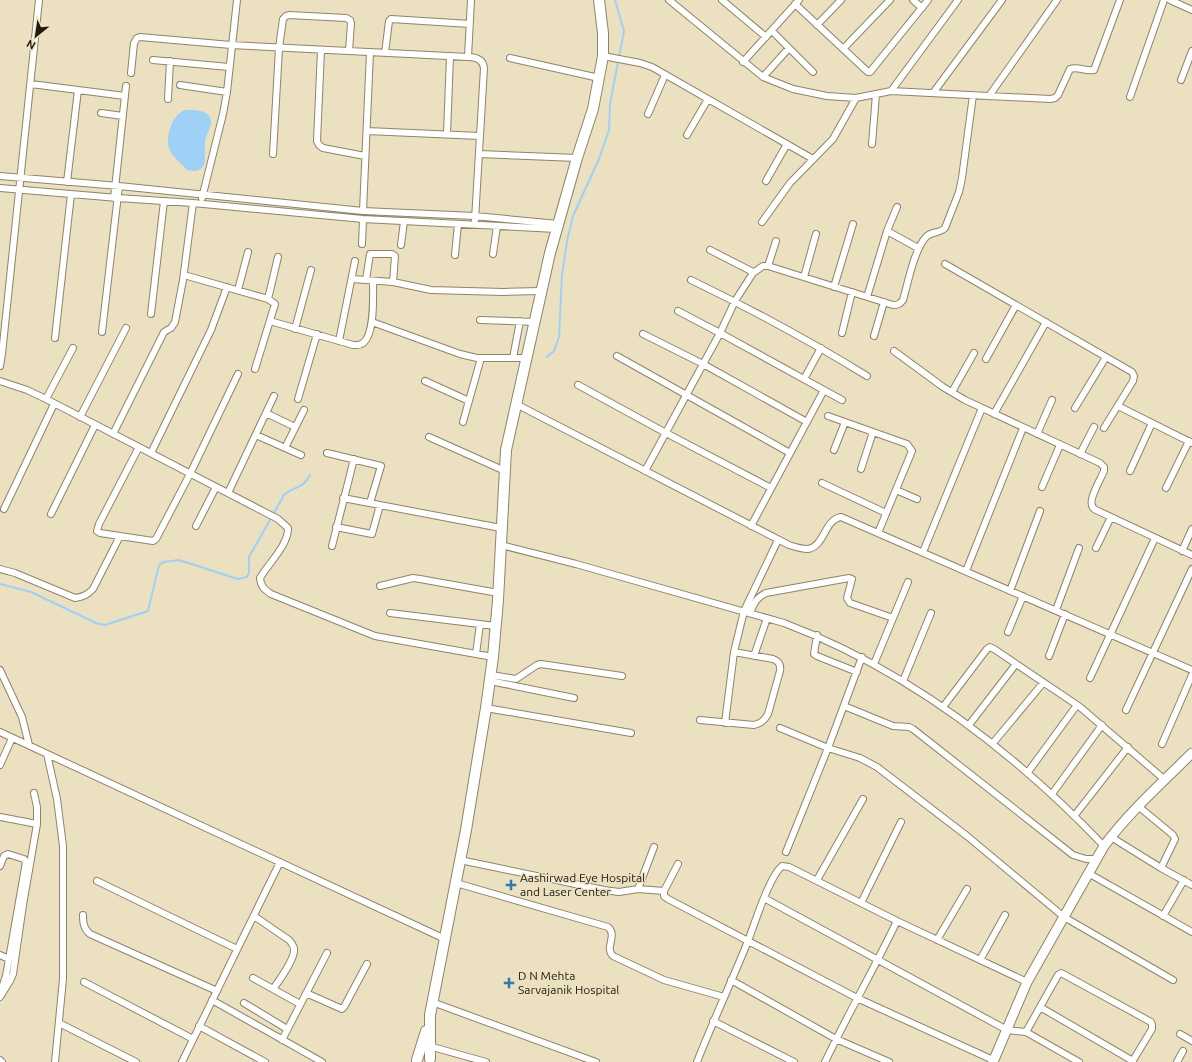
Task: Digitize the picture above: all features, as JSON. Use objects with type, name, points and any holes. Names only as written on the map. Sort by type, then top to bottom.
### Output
[{"type":"main road","points":[[416,1061],[423,1058],[431,1061],[429,1024],[432,1002],[456,883],[486,708],[496,626],[506,450],[550,253],[577,158],[593,109],[603,56],[604,33],[599,0]]},
{"type":"main road","points":[[416,1061],[429,1024]]},
{"type":"street","points":[[0,366],[39,0]]},
{"type":"street","points":[[200,204],[223,114],[227,92],[237,0]]},
{"type":"street","points":[[468,57],[471,0]]},
{"type":"street","points":[[669,0],[763,77],[793,90],[827,96],[856,98],[891,91],[1050,99],[1054,98],[1058,94],[1070,69],[1074,67],[1090,71],[1094,70],[1120,0]]},
{"type":"street","points":[[722,0],[766,38]]},
{"type":"street","points":[[817,25],[841,0]]},
{"type":"street","points":[[843,49],[890,0]]},
{"type":"street","points":[[913,0],[922,8]]},
{"type":"street","points":[[743,62],[797,2],[817,25],[868,72],[870,72],[928,0]]},
{"type":"street","points":[[891,91],[958,0]]},
{"type":"street","points":[[933,93],[1002,0]]},
{"type":"street","points":[[989,96],[1057,0]]},
{"type":"street","points":[[1130,97],[1164,0]]},
{"type":"street","points":[[1170,0],[1192,10]]},
{"type":"street","points":[[273,154],[279,48],[283,19],[289,15],[346,18],[350,20],[351,23],[349,51]]},
{"type":"street","points":[[385,53],[389,21],[391,19],[470,24]]},
{"type":"street","points":[[772,31],[813,72]]},
{"type":"street","points":[[131,73],[134,43],[137,38],[140,37],[231,45],[468,57],[480,59],[484,63],[484,68],[475,225]]},
{"type":"street","points":[[763,77],[789,48]]},
{"type":"street","points":[[322,50],[317,141],[323,148],[365,156]]},
{"type":"street","points":[[1181,80],[1192,50]]},
{"type":"street","points":[[363,211],[370,52]]},
{"type":"street","points":[[447,134],[450,56]]},
{"type":"street","points":[[603,56],[652,67],[813,159]]},
{"type":"street","points":[[510,58],[599,78]]},
{"type":"street","points":[[153,60],[229,67]]},
{"type":"street","points":[[168,99],[170,62]]},
{"type":"street","points":[[648,114],[665,75]]},
{"type":"street","points":[[31,84],[125,96]]},
{"type":"street","points":[[180,85],[227,92]]},
{"type":"street","points":[[102,332],[126,86]]},
{"type":"street","points":[[67,182],[78,90]]},
{"type":"street","points":[[872,144],[876,94]]},
{"type":"street","points":[[646,471],[720,333],[735,301],[753,272],[763,266],[768,266],[884,302],[897,305],[903,300],[918,248],[928,235],[942,231],[945,228],[959,192],[965,161],[973,95]]},
{"type":"street","points":[[762,222],[786,187],[838,133],[856,98]]},
{"type":"street","points":[[687,135],[708,99]]},
{"type":"street","points":[[101,113],[123,116]]},
{"type":"street","points":[[366,131],[480,136]]},
{"type":"street","points":[[766,181],[787,144]]},
{"type":"street","points":[[479,154],[577,158]]},
{"type":"street","points":[[0,176],[117,186],[363,211],[475,216],[557,226]]},
{"type":"street","points":[[0,188],[193,203],[404,222],[497,226],[557,226]]},
{"type":"street","points":[[55,338],[71,194]]},
{"type":"street","points":[[151,314],[164,201]]},
{"type":"street","points":[[113,434],[164,332],[171,328],[175,322],[184,275],[193,203]]},
{"type":"street","points":[[867,297],[887,231],[897,207]]},
{"type":"street","points":[[362,244],[363,219]]},
{"type":"street","points":[[401,245],[404,222]]},
{"type":"street","points":[[455,255],[458,224]]},
{"type":"street","points":[[834,287],[853,224]]},
{"type":"street","points":[[493,254],[497,226]]},
{"type":"street","points":[[887,231],[918,248]]},
{"type":"street","points":[[804,277],[816,234]]},
{"type":"street","points":[[768,266],[776,241]]},
{"type":"street","points":[[710,250],[753,272]]},
{"type":"street","points":[[238,290],[248,252]]},
{"type":"street","points":[[366,280],[370,254],[392,254],[395,256],[393,282]]},
{"type":"street","points":[[268,299],[278,257]]},
{"type":"street","points":[[339,341],[355,261]]},
{"type":"street","points":[[945,264],[1132,372],[1134,376],[1104,428]]},
{"type":"street","points":[[295,329],[311,270]]},
{"type":"street","points":[[184,275],[272,301],[275,306],[255,369]]},
{"type":"street","points":[[352,279],[393,282],[431,290],[503,292],[542,291]]},
{"type":"street","points":[[691,280],[735,301],[821,348],[867,376]]},
{"type":"street","points":[[270,321],[353,345],[359,345],[364,343],[368,336],[372,322],[373,281]]},
{"type":"street","points":[[151,453],[211,330],[227,287]]},
{"type":"street","points":[[842,333],[852,292]]},
{"type":"street","points":[[874,336],[884,302]]},
{"type":"street","points":[[986,359],[1016,305]]},
{"type":"street","points":[[678,311],[842,400]]},
{"type":"street","points":[[480,320],[535,322]]},
{"type":"street","points":[[513,358],[520,321]]},
{"type":"street","points":[[372,322],[460,354],[481,358],[527,358]]},
{"type":"street","points":[[994,414],[1046,322]]},
{"type":"street","points":[[80,417],[126,328]]},
{"type":"street","points":[[298,399],[317,334]]},
{"type":"street","points":[[643,334],[703,364],[807,422]]},
{"type":"street","points":[[46,399],[73,348]]},
{"type":"street","points":[[804,379],[821,348]]},
{"type":"street","points":[[894,351],[944,388],[1023,428],[1100,463],[1104,467],[1104,471],[1091,503],[1096,510],[1192,555]]},
{"type":"street","points":[[952,392],[974,353]]},
{"type":"street","points":[[617,356],[790,453]]},
{"type":"street","points":[[1075,408],[1106,357]]},
{"type":"street","points":[[463,422],[481,358]]},
{"type":"street","points":[[139,447],[97,528],[97,531],[100,533],[149,540],[156,539],[190,474],[238,374]]},
{"type":"street","points":[[0,381],[27,390],[46,399],[278,519],[288,528],[288,533],[285,541],[260,578],[260,585],[271,594],[375,636],[493,657]]},
{"type":"street","points":[[425,381],[468,401]]},
{"type":"street","points":[[578,385],[771,488]]},
{"type":"street","points":[[751,526],[824,390]]},
{"type":"street","points":[[228,493],[274,396]]},
{"type":"street","points":[[1037,434],[1052,400]]},
{"type":"street","points":[[4,509],[54,404]]},
{"type":"street","points":[[516,404],[789,545],[807,549],[814,546],[820,541],[831,522],[835,518],[841,517],[1192,670]]},
{"type":"street","points":[[1118,406],[1190,442],[1166,488]]},
{"type":"street","points":[[923,552],[982,408]]},
{"type":"street","points":[[285,448],[304,410]]},
{"type":"street","points":[[266,413],[295,427]]},
{"type":"street","points":[[828,416],[907,444],[912,451],[878,533]]},
{"type":"street","points":[[834,450],[845,422]]},
{"type":"street","points":[[1130,471],[1152,423]]},
{"type":"street","points":[[51,514],[95,424]]},
{"type":"street","points":[[1080,454],[1094,427]]},
{"type":"street","points":[[966,571],[1023,428]]},
{"type":"street","points":[[861,469],[873,432]]},
{"type":"street","points":[[256,434],[301,455]]},
{"type":"street","points":[[429,437],[505,471]]},
{"type":"street","points":[[1042,487],[1060,445]]},
{"type":"street","points":[[327,454],[381,466],[370,504]]},
{"type":"street","points":[[332,546],[354,459]]},
{"type":"street","points":[[822,483],[886,513]]},
{"type":"street","points":[[196,526],[216,486]]},
{"type":"street","points":[[896,490],[917,499]]},
{"type":"street","points":[[343,498],[501,528]]},
{"type":"street","points":[[336,527],[372,534],[380,505]]},
{"type":"street","points":[[1010,591],[1040,510]]},
{"type":"street","points":[[1096,548],[1111,517]]},
{"type":"street","points":[[1182,551],[1192,529]]},
{"type":"street","points":[[0,569],[15,573],[75,598],[82,597],[87,595],[93,589],[120,536]]},
{"type":"street","points":[[1090,678],[1155,538]]},
{"type":"street","points":[[725,723],[734,652],[747,612],[778,540]]},
{"type":"street","points":[[501,545],[576,564],[784,623],[817,635],[862,657],[943,707],[993,743],[1052,794],[1104,846]]},
{"type":"street","points":[[1056,610],[1079,548]]},
{"type":"street","points":[[1126,710],[1192,569]]},
{"type":"street","points":[[380,586],[413,578],[498,593]]},
{"type":"street","points":[[747,612],[759,596],[766,593],[849,578],[852,579],[847,598],[850,604],[893,618]]},
{"type":"street","points":[[874,664],[908,582]]},
{"type":"street","points":[[1008,632],[1023,596]]},
{"type":"street","points":[[390,613],[496,626]]},
{"type":"street","points":[[903,681],[930,613]]},
{"type":"street","points":[[1049,656],[1065,614]]},
{"type":"street","points":[[754,656],[767,618]]},
{"type":"street","points":[[476,654],[480,624]]},
{"type":"street","points":[[817,635],[814,654],[857,672]]},
{"type":"street","points":[[943,707],[987,648],[990,647],[1077,705],[1165,780]]},
{"type":"street","points":[[700,720],[754,725],[765,720],[768,714],[781,666],[776,660],[734,652]]},
{"type":"street","points":[[786,852],[828,748],[862,657]]},
{"type":"street","points":[[490,678],[516,679],[537,665],[541,664],[622,676]]},
{"type":"street","points":[[968,725],[1016,664]]},
{"type":"street","points":[[0,670],[22,717],[29,745]]},
{"type":"street","points":[[1162,744],[1192,675]]},
{"type":"street","points":[[490,678],[574,698]]},
{"type":"street","points":[[993,743],[1043,682]]},
{"type":"street","points":[[1028,772],[1077,705]]},
{"type":"street","points":[[844,706],[893,726],[909,727],[913,729],[1073,855],[1097,859]]},
{"type":"street","points":[[486,708],[631,733]]},
{"type":"street","points":[[1052,794],[1102,725]]},
{"type":"street","points":[[780,728],[828,748],[860,758],[877,767],[967,836],[1064,917],[1173,980]]},
{"type":"street","points":[[0,732],[445,939]]},
{"type":"street","points":[[0,765],[12,738]]},
{"type":"street","points":[[1075,816],[1128,747]]},
{"type":"street","points":[[678,864],[664,891],[664,896],[668,899],[857,998],[993,1061],[1027,982],[1104,846],[1138,806],[1192,753]]},
{"type":"street","points":[[47,754],[58,799],[63,846],[63,979],[54,1062]]},
{"type":"street","points":[[0,998],[13,974],[23,905],[38,824],[34,793]]},
{"type":"street","points":[[817,880],[864,799]]},
{"type":"street","points":[[1138,806],[1173,835],[1175,839],[1161,868]]},
{"type":"street","points":[[0,817],[38,824]]},
{"type":"street","points":[[861,903],[901,822]]},
{"type":"street","points":[[1111,837],[1192,885]]},
{"type":"street","points":[[638,889],[654,847]]},
{"type":"street","points":[[0,866],[4,856],[8,854],[24,859],[26,862],[6,976],[0,990]]},
{"type":"street","points":[[460,860],[604,890],[619,892],[638,889],[664,891]]},
{"type":"street","points":[[182,1062],[280,862]]},
{"type":"street","points":[[697,1062],[748,941],[764,898],[777,870],[782,866],[789,867],[817,880],[897,921],[1027,982]]},
{"type":"street","points":[[1088,873],[1192,932]]},
{"type":"street","points":[[1163,916],[1184,880]]},
{"type":"street","points":[[97,881],[237,949]]},
{"type":"street","points":[[456,883],[608,927],[611,930],[612,935],[609,949],[613,956],[664,980],[724,997]]},
{"type":"street","points":[[937,940],[967,889]]},
{"type":"street","points":[[764,898],[1007,1030],[1026,1032],[1077,1061]]},
{"type":"street","points":[[83,915],[84,925],[90,934],[217,991]]},
{"type":"street","points":[[980,960],[1005,915]]},
{"type":"street","points":[[254,916],[289,940],[294,949],[293,956],[274,989]]},
{"type":"street","points":[[825,1062],[857,998],[878,961],[897,921]]},
{"type":"street","points":[[282,1040],[327,953]]},
{"type":"street","points":[[0,955],[9,959]]},
{"type":"street","points":[[306,993],[342,1009],[368,964]]},
{"type":"street","points":[[1026,1032],[1040,1007],[1058,975],[1061,973],[1150,1022],[1152,1029],[1132,1061],[1040,1007]]},
{"type":"street","points":[[253,978],[300,1004]]},
{"type":"street","points":[[731,980],[836,1039],[889,1062]]},
{"type":"street","points":[[84,982],[193,1039]]},
{"type":"street","points":[[212,1000],[322,1062]]},
{"type":"street","points":[[432,1002],[596,1062]]},
{"type":"street","points":[[244,1003],[287,1030]]},
{"type":"street","points":[[713,1021],[794,1062]]},
{"type":"street","points":[[59,1023],[136,1062]]},
{"type":"street","points":[[199,1026],[265,1062]]},
{"type":"street","points":[[1180,1034],[1192,1041]]},
{"type":"street","points":[[429,1046],[486,1062]]},
{"type":"street","points":[[1177,1062],[1183,1051]]},
{"type":"water","points":[[185,110],[205,112],[210,118],[211,122],[205,140],[204,165],[197,171],[187,170],[172,154],[168,146],[170,128],[176,116]]},
{"type":"waterway","points":[[547,357],[554,351],[559,337],[562,275],[567,241],[573,216],[599,159],[609,130],[610,104],[624,31],[615,0]]},
{"type":"waterway","points":[[0,584],[31,592],[96,623],[105,625],[148,611],[158,569],[160,564],[164,562],[179,560],[238,579],[247,577],[249,573],[249,557],[284,495],[302,485],[310,475]]},
{"type":"place","name":"Aashirwad Eye Hospital and Laser Center","points":[[511,885]]},
{"type":"place","name":"D N Mehta Sarvajanik Hospital","points":[[509,983]]}]
